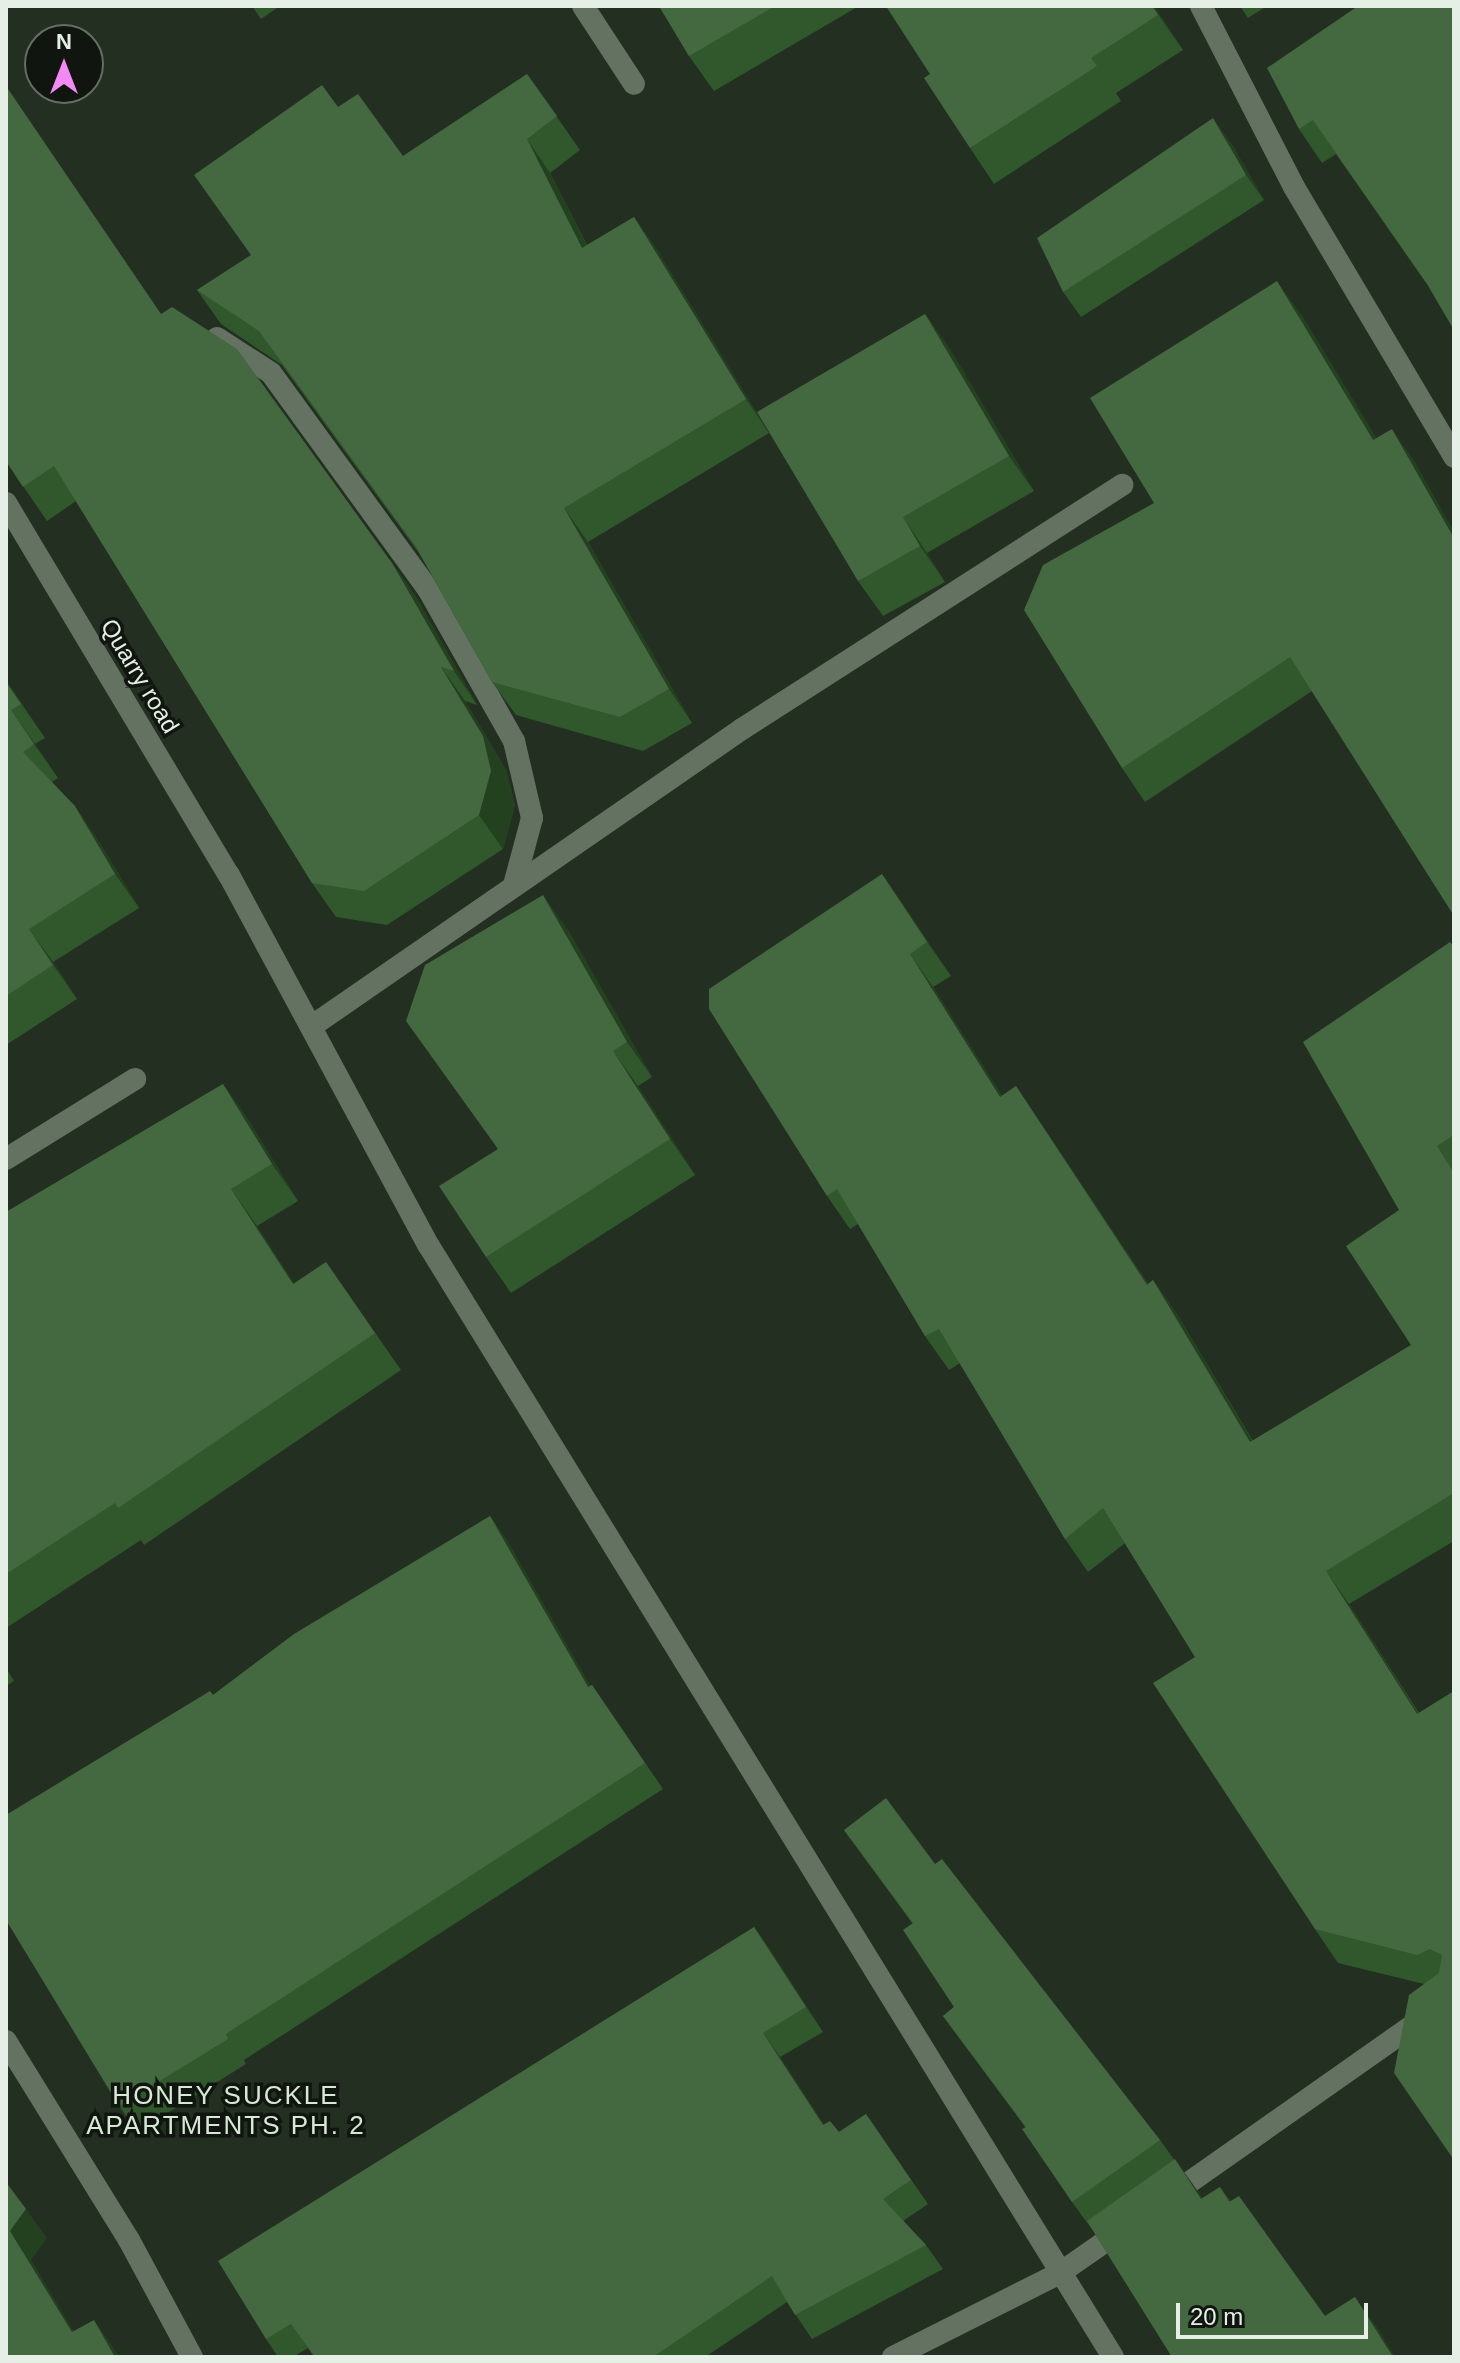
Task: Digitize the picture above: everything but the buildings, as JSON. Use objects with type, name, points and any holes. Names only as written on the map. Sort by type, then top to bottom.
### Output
[{"type":"street","points":[[583,6],[634,84]]},
{"type":"street","points":[[1201,6],[1294,187],[1454,457]]},
{"type":"street","points":[[203,329],[271,373],[428,589],[514,741],[532,818],[514,885]]},
{"type":"street","points":[[312,1026],[742,729],[1122,485]]},
{"type":"street","name":"Quarry road","points":[[6,503],[229,875],[429,1246],[815,1867],[1113,2357]]},
{"type":"street","points":[[6,1159],[135,1079]]},
{"type":"street","points":[[893,2357],[1060,2273],[1454,1996]]},
{"type":"street","points":[[6,2041],[129,2240],[192,2357]]},
{"type":"district","name":"HONEY SUCKLE APARTMENTS PH. 2","points":[[226,2111]]}]
